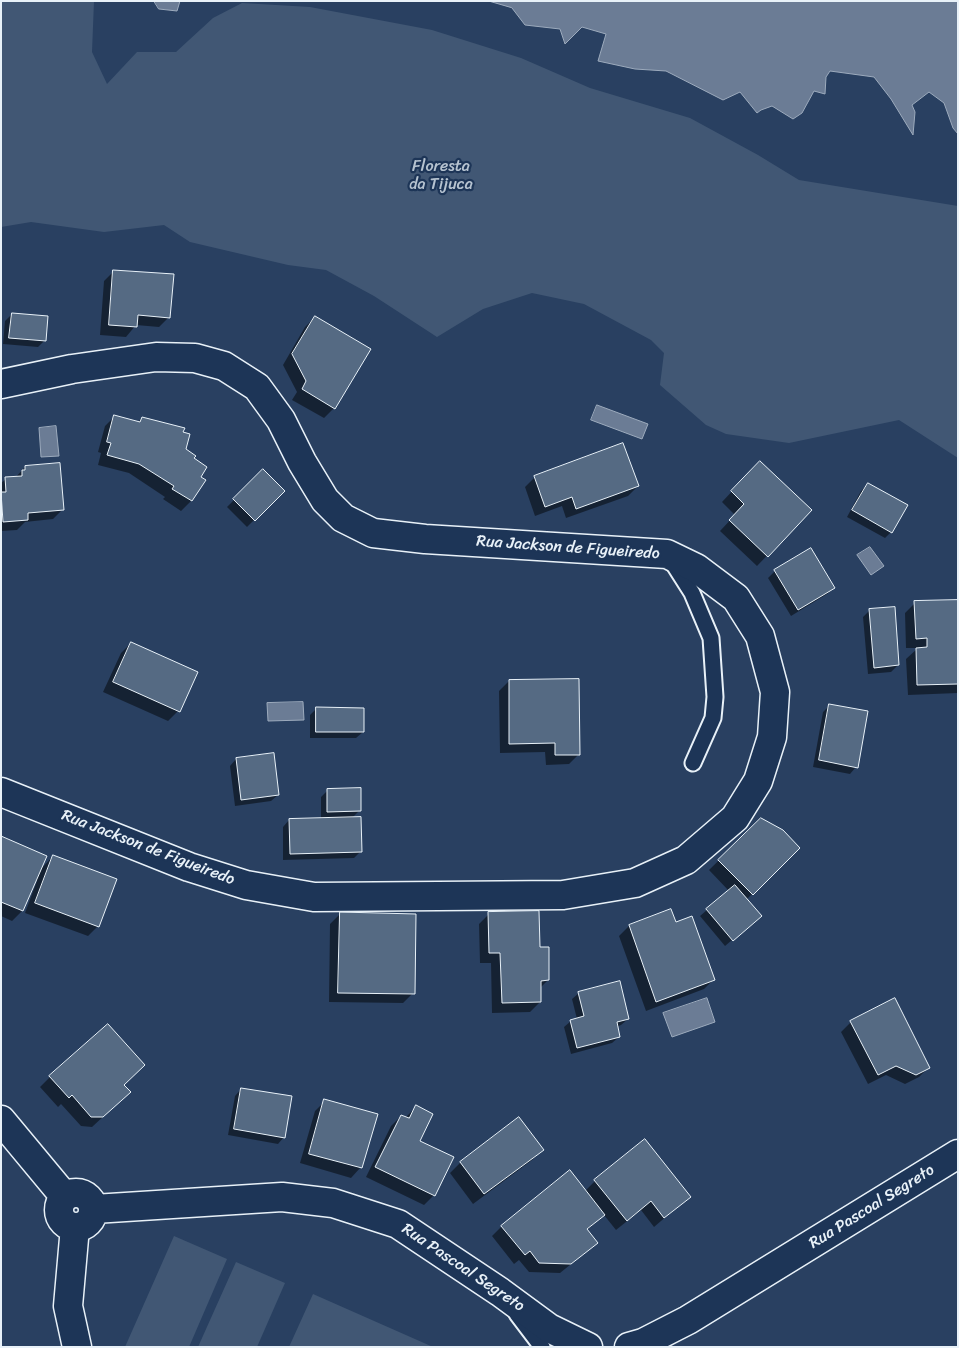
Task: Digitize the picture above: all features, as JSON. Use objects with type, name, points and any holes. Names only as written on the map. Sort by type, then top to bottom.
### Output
[{"type":"street","name":"Rua Jackson de Figueiredo","points":[[1,384],[72,370],[156,357],[196,358],[224,366],[257,388],[282,420],[302,462],[325,500],[344,518],[373,533],[425,539],[667,554],[696,568],[736,598],[760,636],[775,692],[772,737],[758,781],[735,818],[686,860],[635,883],[563,895],[314,897],[246,885],[189,867],[1,792]]},
{"type":"street","points":[[1,1120],[65,1197],[75,1193],[86,1195],[93,1203],[85,1218],[68,1306],[76,1347]]},
{"type":"street","name":"Rua Pascoal Segreto","points":[[629,1347],[643,1343],[688,1320],[958,1154]]},
{"type":"street","name":"Rua Pascoal Segreto","points":[[85,1218],[282,1197],[333,1203],[398,1224],[500,1292],[549,1328],[588,1347]]},
{"type":"lane","points":[[667,554],[692,593],[711,638],[715,697],[713,718],[693,763]]},
{"type":"lane","points":[[500,1292],[542,1347]]},
{"type":"green space","name":"Floresta da Tijuca","points":[[1,1],[94,1],[92,52],[107,84],[137,52],[176,52],[213,18],[242,3],[310,7],[432,30],[521,58],[590,88],[690,118],[799,180],[958,206],[958,458],[899,420],[789,443],[726,434],[706,425],[660,385],[664,353],[651,340],[584,304],[532,293],[483,309],[437,337],[374,296],[326,270],[288,265],[190,242],[164,225],[104,232],[31,222],[1,227]]},
{"type":"green space","points":[[174,1236],[227,1259],[189,1347],[125,1347]]},
{"type":"green space","points":[[236,1262],[285,1283],[257,1347],[198,1347]]},
{"type":"green space","points":[[313,1294],[433,1347],[289,1347]]},
{"type":"shaded area","points":[[154,1],[180,1],[177,11],[159,9]]},
{"type":"shaded area","points":[[489,1],[958,1],[958,134],[953,128],[944,103],[929,92],[912,105],[915,112],[913,135],[891,99],[874,77],[830,71],[826,77],[825,94],[814,91],[802,113],[793,119],[772,106],[757,113],[740,92],[723,100],[666,71],[635,69],[598,61],[606,34],[582,27],[565,44],[560,29],[525,25],[512,8]]},
{"type":"shaded area","points":[[597,405],[648,424],[642,439],[591,420]]},
{"type":"shaded area","points":[[56,426],[59,456],[41,457],[39,428]]},
{"type":"shaded area","points":[[870,547],[884,566],[871,575],[857,555]]},
{"type":"shaded area","points":[[303,702],[304,720],[268,721],[267,703]]},
{"type":"shaded area","points":[[707,998],[715,1022],[672,1037],[663,1013]]},
{"type":"building","points":[[113,270],[174,274],[170,318],[138,315],[137,327],[109,325]]},
{"type":"building","points":[[12,313],[48,316],[46,341],[9,338]]},
{"type":"building","points":[[315,316],[371,349],[335,409],[302,389],[306,381],[292,354]]},
{"type":"building","points":[[114,415],[140,422],[142,417],[185,428],[183,432],[190,434],[186,449],[196,456],[194,458],[207,467],[201,477],[206,480],[192,501],[172,489],[174,486],[139,464],[107,455],[111,443],[107,442]]},
{"type":"building","points":[[623,443],[639,486],[576,509],[572,497],[545,507],[534,476]]},
{"type":"building","points":[[760,461],[812,510],[768,557],[729,520],[744,504],[731,491]]},
{"type":"building","points":[[60,463],[64,510],[28,513],[28,520],[3,522],[1,492],[6,492],[5,477],[22,476],[22,470],[25,470],[25,466]]},
{"type":"building","points":[[263,469],[285,491],[255,521],[233,499]]},
{"type":"building","points":[[868,483],[908,505],[892,533],[852,510]]},
{"type":"building","points":[[811,548],[835,588],[798,610],[774,570]]},
{"type":"building","points":[[958,600],[958,684],[917,685],[916,648],[927,647],[927,638],[916,639],[914,601]]},
{"type":"building","points":[[895,607],[899,665],[874,668],[869,609]]},
{"type":"building","points":[[131,642],[198,672],[180,712],[113,682]]},
{"type":"building","points":[[579,679],[580,755],[555,755],[555,743],[509,744],[509,680]]},
{"type":"building","points":[[829,704],[868,711],[858,768],[819,760]]},
{"type":"building","points":[[316,707],[364,708],[364,732],[316,732]]},
{"type":"building","points":[[274,753],[279,795],[241,800],[236,758]]},
{"type":"building","points":[[361,788],[361,811],[327,812],[327,789]]},
{"type":"building","points":[[361,817],[362,852],[290,854],[289,819]]},
{"type":"building","points":[[761,818],[783,830],[800,848],[753,895],[718,860]]},
{"type":"building","points":[[1,836],[47,856],[23,911],[1,902]]},
{"type":"building","points":[[53,855],[117,879],[99,927],[35,903]]},
{"type":"building","points":[[735,885],[762,916],[733,941],[706,909]]},
{"type":"building","points":[[671,909],[676,922],[692,916],[715,980],[656,1002],[629,925]]},
{"type":"building","points":[[539,911],[540,947],[549,947],[549,980],[541,981],[541,1002],[502,1003],[500,953],[489,953],[488,912]]},
{"type":"building","points":[[340,912],[416,914],[415,994],[338,993]]},
{"type":"building","points":[[620,981],[629,1019],[617,1022],[620,1037],[577,1048],[570,1020],[584,1016],[578,992]]},
{"type":"building","points":[[895,998],[930,1068],[916,1075],[896,1066],[878,1075],[850,1021]]},
{"type":"building","points":[[108,1024],[145,1065],[124,1085],[131,1092],[103,1117],[91,1117],[72,1095],[69,1098],[49,1076]]},
{"type":"building","points":[[241,1088],[292,1096],[285,1138],[234,1129]]},
{"type":"building","points":[[324,1099],[378,1114],[362,1168],[309,1154]]},
{"type":"building","points":[[416,1105],[433,1114],[420,1141],[454,1157],[435,1196],[375,1167],[401,1115],[409,1118]]},
{"type":"building","points":[[519,1117],[544,1150],[484,1194],[460,1162]]},
{"type":"building","points":[[645,1139],[691,1197],[664,1218],[651,1201],[627,1221],[594,1180]]},
{"type":"building","points":[[570,1170],[605,1215],[587,1229],[598,1243],[571,1264],[539,1263],[530,1251],[525,1255],[501,1226]]}]
